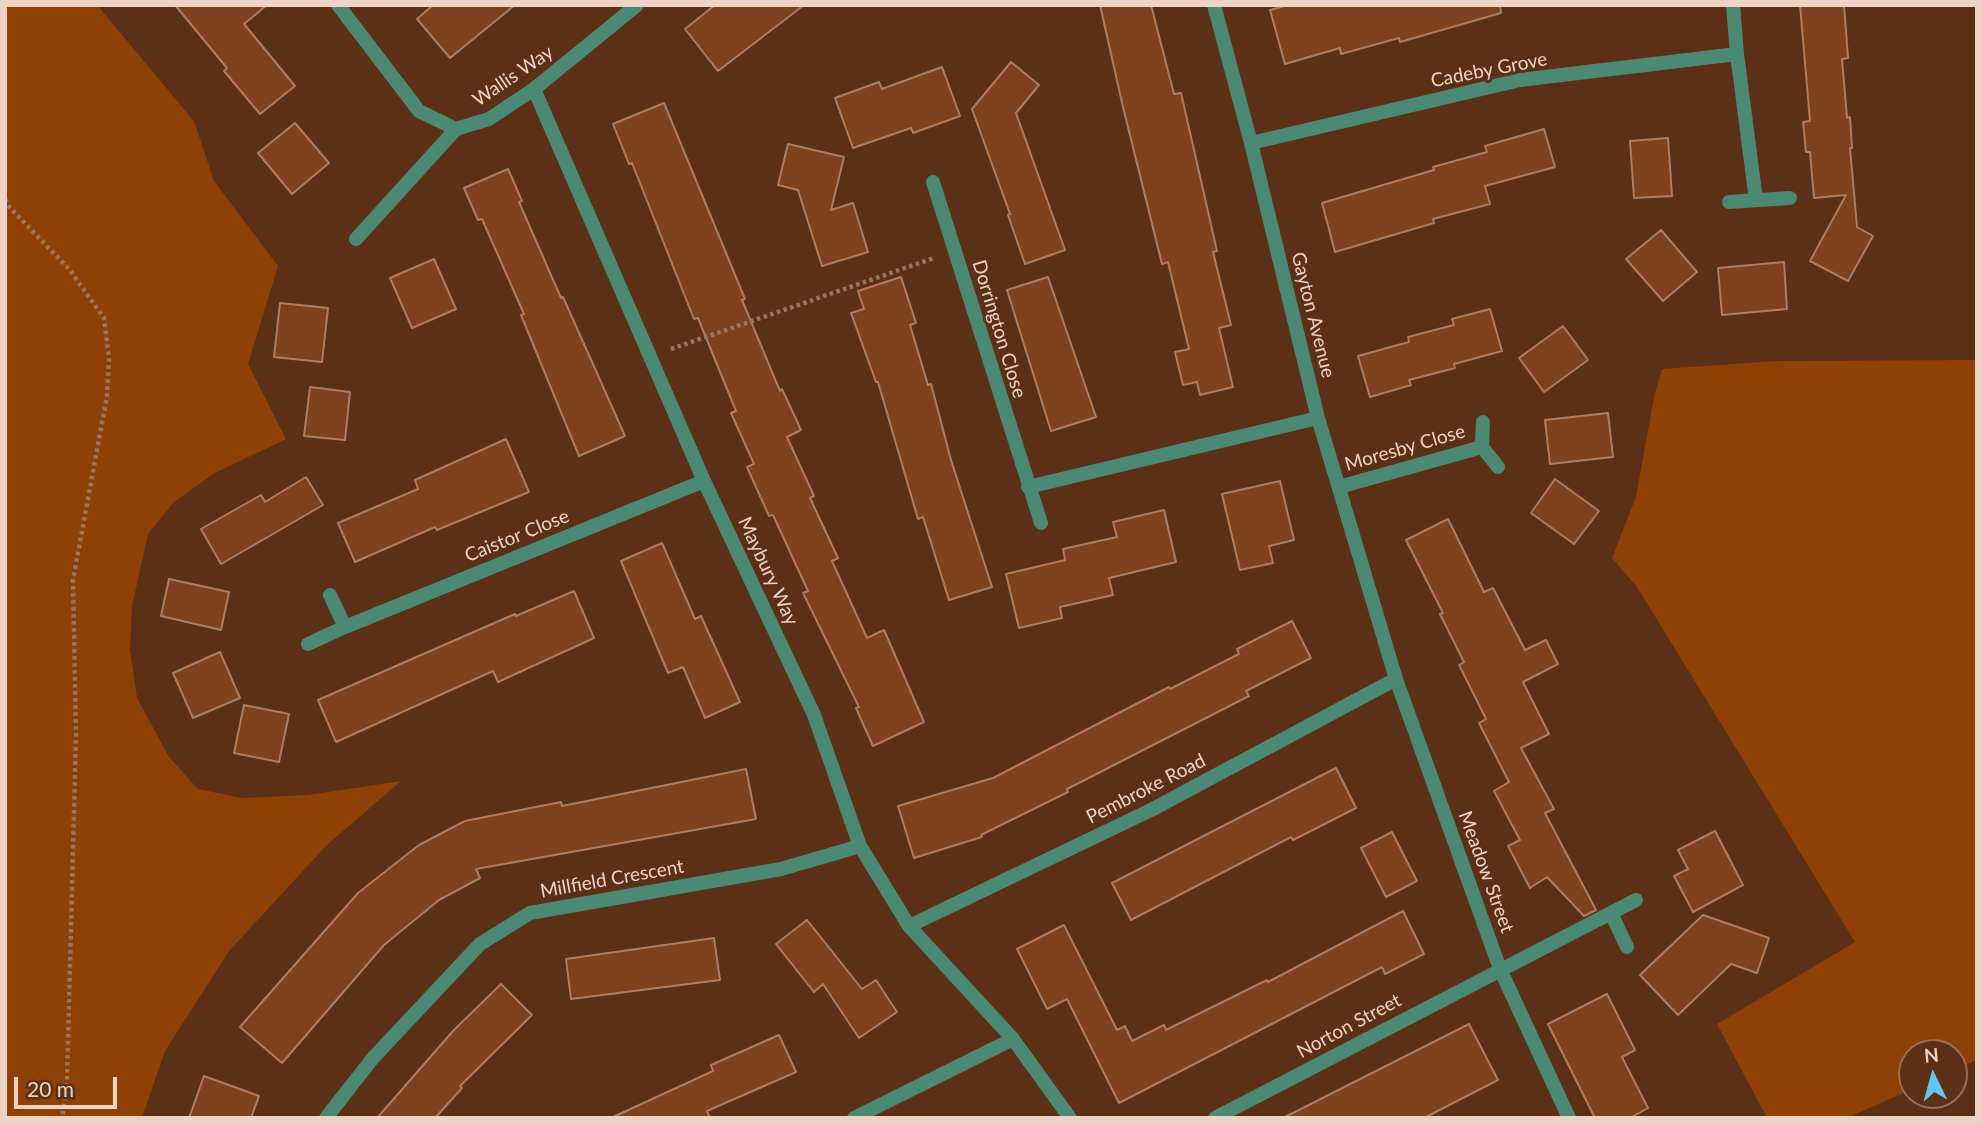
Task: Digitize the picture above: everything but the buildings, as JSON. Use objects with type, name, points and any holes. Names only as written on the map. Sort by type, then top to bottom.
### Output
[{"type":"street","points":[[338,5],[419,111],[456,129],[356,239]]},
{"type":"street","name":"Wallis Way","points":[[456,129],[489,120],[534,89],[637,5]]},
{"type":"street","name":"Gayton Avenue","points":[[1214,5],[1318,418],[1384,632]]},
{"type":"street","points":[[1733,5],[1756,200]]},
{"type":"street","name":"Cadeby Grove","points":[[1251,144],[1520,80],[1737,54]]},
{"type":"street","name":"Maybury Way","points":[[534,89],[704,481],[814,715],[860,846],[909,926],[1013,1039],[1070,1118]]},
{"type":"street","name":"Dorrington Close","points":[[933,182],[1041,523]]},
{"type":"street","points":[[1729,202],[1790,198]]},
{"type":"street","points":[[1028,487],[1318,418]]},
{"type":"street","name":"Moresby Close","points":[[1483,422],[1482,447],[1498,467]]},
{"type":"street","name":"Moresby Close","points":[[1339,487],[1482,447]]},
{"type":"street","name":"Caistor Close","points":[[308,644],[704,481]]},
{"type":"street","points":[[330,595],[345,627]]},
{"type":"street","name":"Meadow Street","points":[[1384,632],[1396,679],[1500,969],[1569,1118]]},
{"type":"street","name":"Pembroke Road","points":[[909,926],[1151,810],[1396,679]]},
{"type":"street","name":"Millfield Crescent","points":[[326,1118],[373,1058],[480,944],[530,913],[781,869],[860,846]]},
{"type":"street","name":"Norton Street","points":[[1215,1118],[1636,900]]},
{"type":"street","points":[[1611,913],[1628,947]]},
{"type":"street","points":[[854,1118],[1013,1039]]},
{"type":"path","points":[[5,199],[10,208],[69,269],[104,318],[109,358],[107,396],[73,580],[75,749],[67,1081],[62,1118]]},
{"type":"path","points":[[650,356],[954,250]]},
{"type":"shaded area","points":[[5,5],[97,5],[194,121],[214,181],[278,266],[248,364],[286,439],[213,474],[173,503],[148,534],[132,606],[130,649],[137,698],[169,757],[198,789],[242,798],[308,795],[401,781],[327,845],[229,951],[165,1051],[142,1118],[5,1118]]},
{"type":"shaded area","points":[[1977,360],[1977,1060],[1968,1064],[1968,1039],[1898,1039],[1898,1095],[1847,1118],[1767,1118],[1717,1024],[1855,942],[1637,587],[1612,558],[1636,497],[1654,397],[1662,369],[1775,361]]}]
